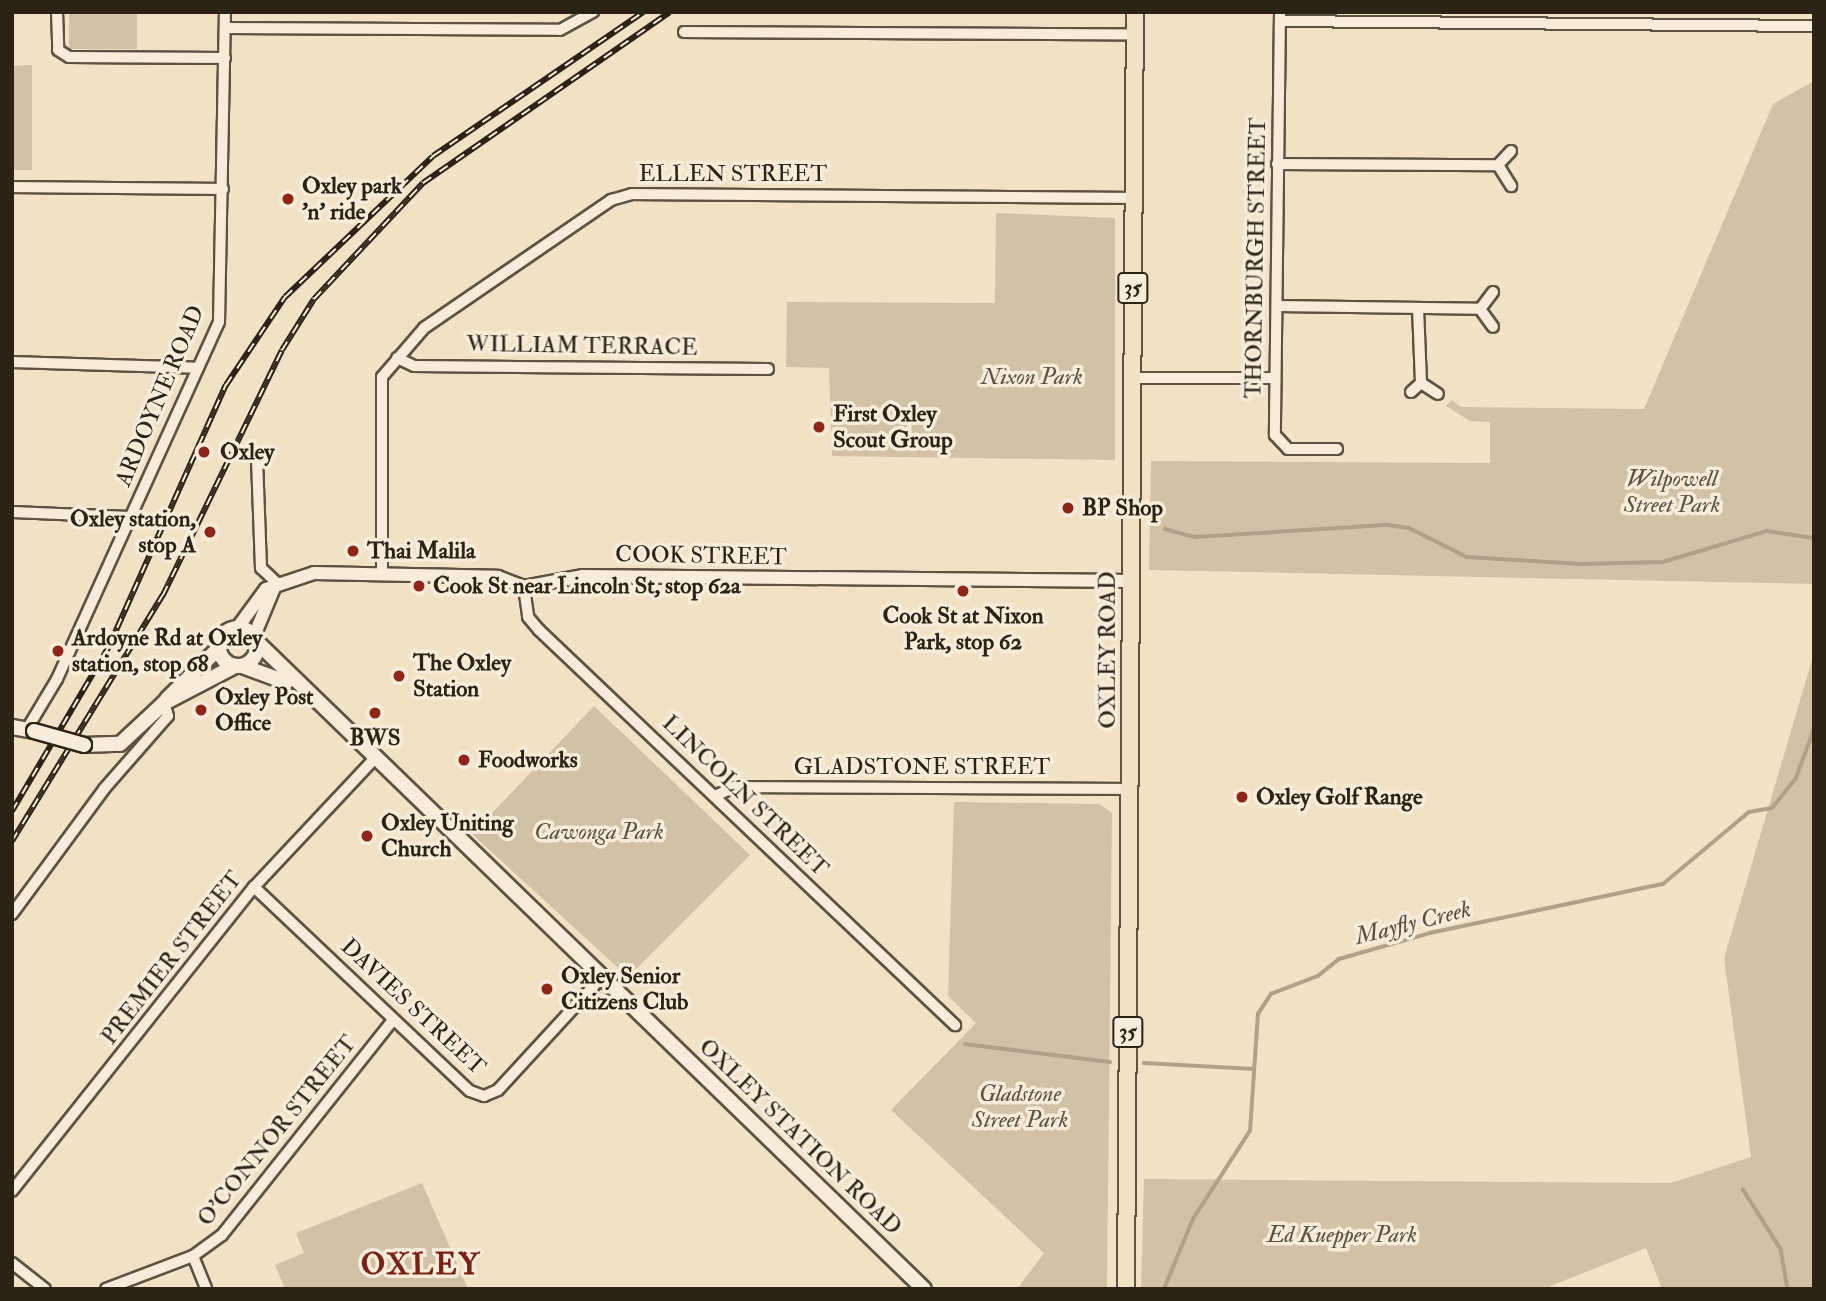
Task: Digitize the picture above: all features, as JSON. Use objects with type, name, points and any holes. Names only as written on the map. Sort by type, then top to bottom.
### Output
[{"type":"main road","name":"OXLEY ROAD","points":[[1126,1289],[1135,12]]},
{"type":"main road","points":[[24,729],[84,745],[120,744],[218,649],[221,636],[238,628],[255,639],[253,660],[164,703]]},
{"type":"main road","name":"OXLEY STATION ROAD","points":[[255,639],[310,699],[924,1289]]},
{"type":"main road","points":[[218,649],[239,666]]},
{"type":"main road","name":"OXLEY STATION ROAD","points":[[239,666],[272,674],[310,699]]},
{"type":"street","points":[[57,12],[58,50],[69,57],[225,58]]},
{"type":"street","name":"ARDOYNE ROAD","points":[[24,729],[49,695],[198,368],[222,304],[225,12]]},
{"type":"street","points":[[225,28],[561,30],[593,12]]},
{"type":"street","points":[[1280,17],[1814,26]]},
{"type":"street","name":"THORNBURGH STREET","points":[[1280,17],[1275,378],[1279,444],[1337,449]]},
{"type":"street","points":[[684,32],[1135,34]]},
{"type":"street","points":[[1277,164],[1498,165],[1511,151]]},
{"type":"street","points":[[1498,165],[1511,186]]},
{"type":"street","points":[[12,187],[223,189]]},
{"type":"street","name":"ELLEN STREET","points":[[382,574],[380,385],[397,358],[424,328],[611,200],[632,194],[1134,198]]},
{"type":"street","points":[[1480,309],[1493,292]]},
{"type":"street","points":[[1277,306],[1480,309]]},
{"type":"street","points":[[1418,308],[1421,383]]},
{"type":"street","points":[[1480,309],[1493,327]]},
{"type":"street","name":"WILLIAM TERRACE","points":[[397,358],[414,366],[768,369]]},
{"type":"street","points":[[12,362],[198,368]]},
{"type":"street","points":[[1133,378],[1275,378]]},
{"type":"street","points":[[1411,392],[1421,383]]},
{"type":"street","points":[[1421,383],[1438,394]]},
{"type":"street","points":[[257,458],[261,568],[276,582]]},
{"type":"street","points":[[12,512],[130,517]]},
{"type":"street","name":"COOK STREET","points":[[276,582],[314,573],[498,577],[524,587],[583,576],[1131,581]]},
{"type":"street","points":[[238,628],[257,596],[276,582]]},
{"type":"street","points":[[255,639],[276,582]]},
{"type":"street","name":"LINCOLN STREET","points":[[524,587],[527,617],[539,630],[956,1026]]},
{"type":"street","points":[[12,914],[168,716],[164,703]]},
{"type":"street","name":"PREMIER STREET","points":[[12,1191],[254,887],[374,759]]},
{"type":"street","name":"GLADSTONE STREET","points":[[715,796],[734,787],[1130,789]]},
{"type":"street","name":"DAVIES STREET","points":[[254,887],[470,1091],[484,1096],[498,1090],[602,977]]},
{"type":"street","name":"O'CONNOR STREET","points":[[106,1289],[193,1256],[222,1236],[393,1020]]},
{"type":"street","points":[[193,1256],[206,1289]]},
{"type":"street","points":[[12,1263],[46,1289]]},
{"type":"green space","points":[[69,12],[137,12],[137,49],[69,49]]},
{"type":"green space","points":[[32,65],[32,170],[12,170],[12,66]]},
{"type":"green space","name":"Wilpowell Street Park","points":[[1814,81],[1814,584],[1149,570],[1151,461],[1490,463],[1490,422],[1470,421],[1446,406],[1452,400],[1461,407],[1644,409],[1773,104]]},
{"type":"green space","name":"Nixon Park","points":[[996,213],[1115,218],[1115,460],[832,456],[829,368],[786,367],[787,302],[995,303]]},
{"type":"green space","name":"Ed Kuepper Park","points":[[1814,653],[1814,1289],[1662,1289],[1646,1248],[1543,1289],[1141,1289],[1144,1179],[1671,1183],[1751,1157],[1724,958]]},
{"type":"green space","name":"Cawonga Park","points":[[594,706],[750,855],[628,977],[472,834]]},
{"type":"green space","name":"Gladstone Street Park","points":[[954,802],[1099,804],[1112,813],[1107,1289],[1017,1289],[1044,1253],[891,1110],[976,1023],[948,996]]},
{"type":"green space","points":[[422,1183],[468,1289],[285,1289],[275,1265],[304,1253],[296,1233]]},
{"type":"waterway","points":[[1165,529],[1195,537],[1388,525],[1409,528],[1467,557],[1580,564],[1663,562],[1767,531],[1814,538]]},
{"type":"waterway","name":"Mayfly Creek","points":[[1164,1289],[1193,1219],[1250,1131],[1258,1014],[1271,994],[1318,976],[1339,959],[1430,933],[1663,884],[1749,812],[1772,808],[1796,778],[1814,729]]},
{"type":"waterway","points":[[965,1044],[1110,1062]]},
{"type":"waterway","points":[[1144,1063],[1254,1069]]},
{"type":"waterway","points":[[1743,1189],[1781,1249],[1788,1289]]},
{"type":"railway","points":[[12,811],[109,646],[226,385],[285,297],[433,156],[643,12]]},
{"type":"railway","points":[[12,841],[163,595],[282,350],[314,299],[423,183],[670,12]]},
{"type":"place","name":"Oxley park 'n' ride","points":[[288,199]]},
{"type":"place","name":"First Oxley Scout Group","points":[[819,427]]},
{"type":"place","name":"Oxley","points":[[204,452]]},
{"type":"place","name":"BP Shop","points":[[1068,508]]},
{"type":"place","name":"Oxley station, stop A","points":[[210,532]]},
{"type":"place","name":"Thai Malila","points":[[353,551]]},
{"type":"place","name":"Cook St near Lincoln St, stop 62a","points":[[419,586]]},
{"type":"place","name":"Cook St at Nixon Park, stop 62","points":[[963,591]]},
{"type":"place","name":"Ardoyne Rd at Oxley station, stop 68","points":[[58,651]]},
{"type":"place","name":"The Oxley Station","points":[[399,676]]},
{"type":"place","name":"Oxley Post Office","points":[[201,710]]},
{"type":"place","name":"BWS","points":[[375,713]]},
{"type":"place","name":"Foodworks","points":[[464,760]]},
{"type":"place","name":"Oxley Golf Range","points":[[1242,797]]},
{"type":"place","name":"Oxley Uniting Church","points":[[367,836]]},
{"type":"place","name":"Oxley Senior Citizens Club","points":[[547,989]]},
{"type":"district","name":"OXLEY","points":[[421,1265]]}]
